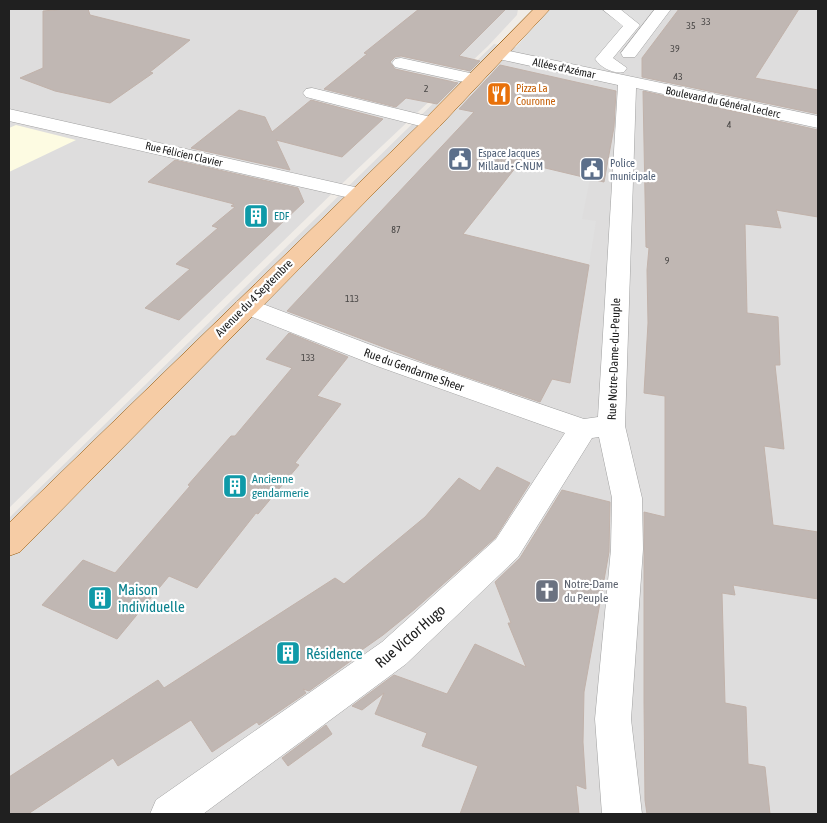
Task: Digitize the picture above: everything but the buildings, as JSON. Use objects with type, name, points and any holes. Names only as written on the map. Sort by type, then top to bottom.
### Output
[{"type":"main road","name":"Avenue du 4 Septembre","points":[[9,543],[358,194],[432,123],[542,9]]},
{"type":"street","points":[[610,9],[632,25],[603,60],[618,76],[663,9]]},
{"type":"street","name":"Allées d'Azémar","points":[[500,54],[618,76]]},
{"type":"street","points":[[401,63],[473,79]]},
{"type":"street","name":"Boulevard du Général Leclerc","points":[[618,76],[818,122]]},
{"type":"street","name":"Rue Notre-Dame-du-Peuple","points":[[618,76],[597,427],[627,498],[627,549],[613,719],[622,814]]},
{"type":"street","points":[[312,93],[432,123]]},
{"type":"street","name":"Rue Félicien Clavier","points":[[9,115],[358,194]]},
{"type":"street","name":"Rue du Gendarme Sheer","points":[[246,306],[383,359],[597,427]]},
{"type":"street","name":"Rue Victor Hugo","points":[[170,814],[234,770],[394,653],[507,548],[597,427]]},
{"type":"shaded area","points":[[9,9],[518,9],[517,15],[488,46],[349,177],[9,508]]},
{"type":"shaded area","points":[[549,9],[654,9],[602,73],[510,54]]},
{"type":"shaded area","points":[[646,9],[818,9],[818,814],[9,814],[9,518],[494,44],[596,60]]},
{"type":"shaded area","points":[[16,125],[76,140],[9,172],[9,128]]},
{"type":"shaded area","points":[[504,158],[590,179],[582,219],[596,221],[589,265],[463,234],[486,205]]},
{"type":"place","name":"Pizza La Couronne","points":[[499,94]]},
{"type":"place","name":"Espace Jacques Millaud - C-NUM","points":[[460,159]]},
{"type":"place","name":"Police municipale","points":[[592,169]]},
{"type":"place","name":"EDF","points":[[256,216]]},
{"type":"place","name":"Ancienne gendarmerie","points":[[235,486]]},
{"type":"place","name":"Notre-Dame du Peuple","points":[[547,591]]},
{"type":"place","name":"Maison individuelle","points":[[100,598]]},
{"type":"place","name":"Résidence","points":[[288,653]]}]
